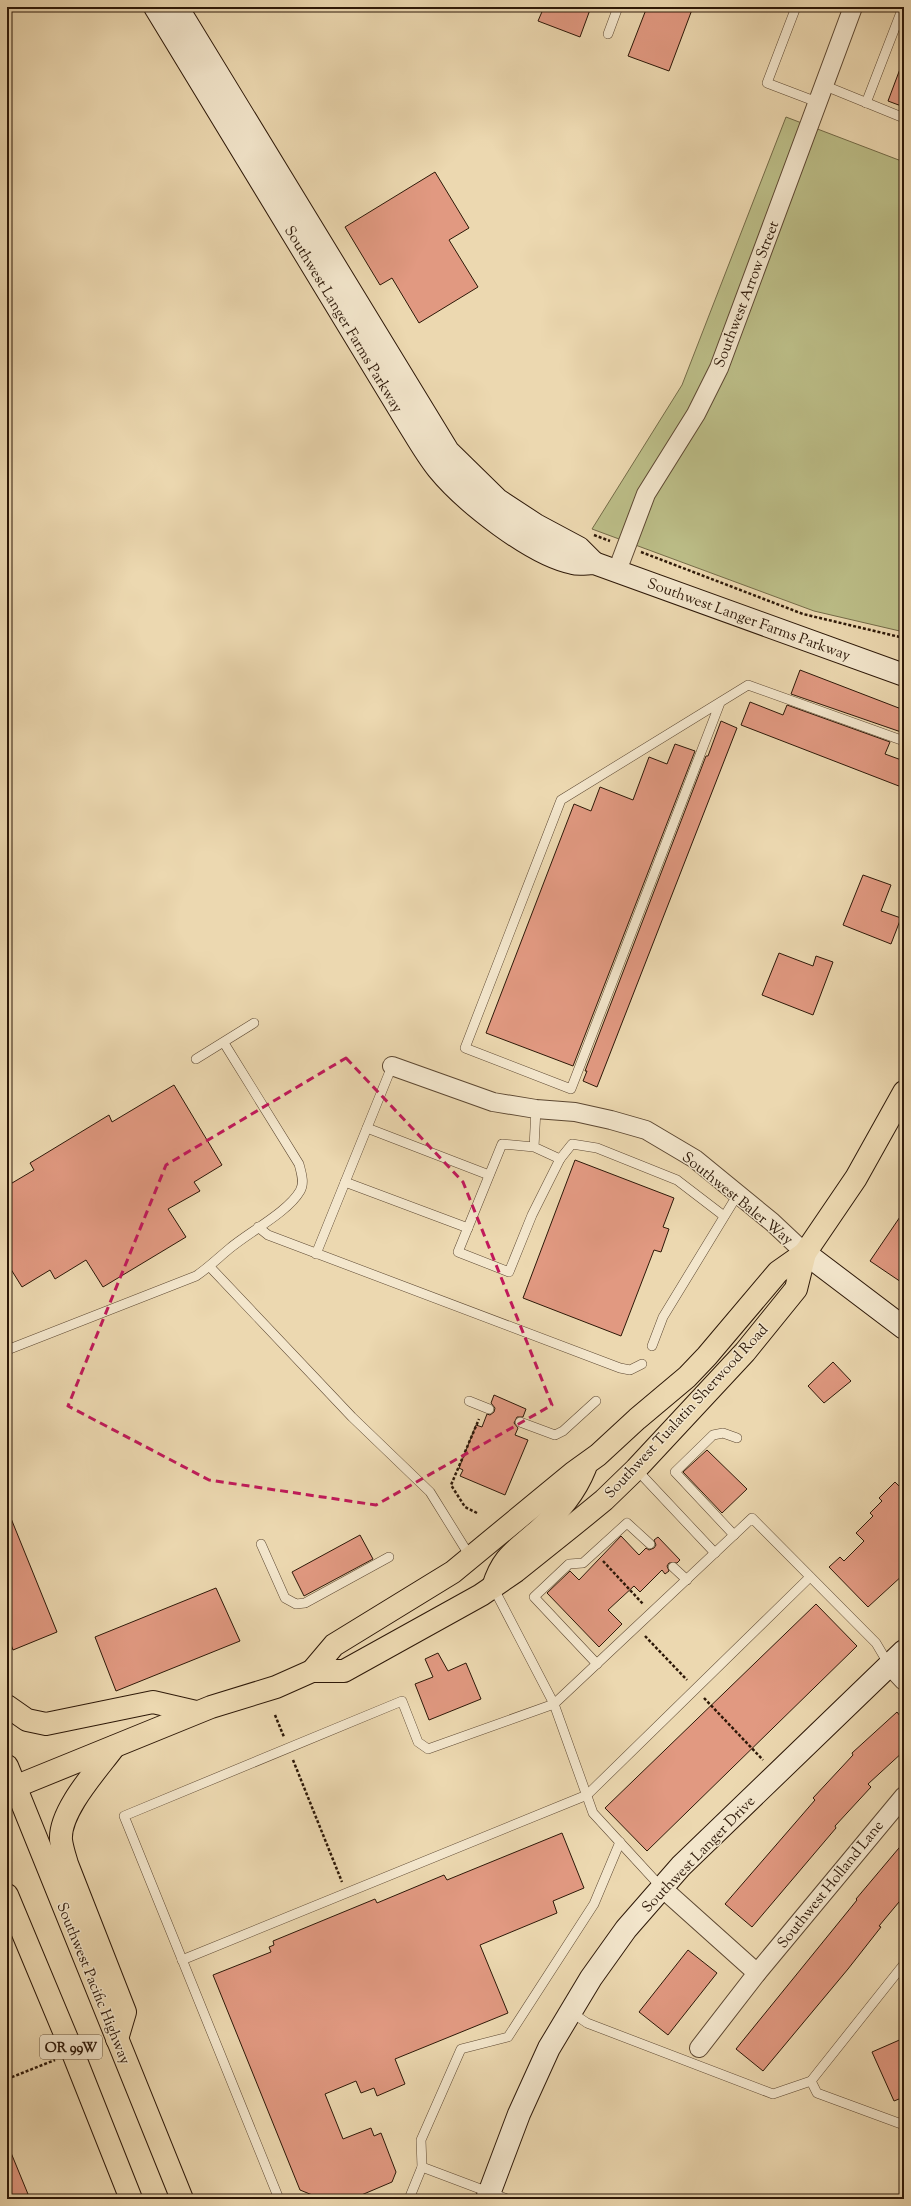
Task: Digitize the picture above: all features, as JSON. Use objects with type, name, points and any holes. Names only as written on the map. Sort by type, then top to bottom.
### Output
[{"type":"highway","name":"Southwest Tualatin Sherwood Road","points":[[11,1789],[196,1712],[276,1687],[312,1672],[344,1671],[493,1587],[516,1571],[604,1500],[636,1469],[745,1352],[796,1289],[805,1253],[856,1178],[904,1092]]},
{"type":"highway","name":"Southwest Tualatin Sherwood Road","points":[[312,1672],[334,1646],[445,1578],[586,1463],[687,1377],[712,1351],[778,1272],[805,1253]]},
{"type":"highway","points":[[493,1587],[498,1571],[508,1555],[540,1529],[563,1506],[578,1486],[586,1463]]},
{"type":"highway","points":[[7,1706],[27,1720],[46,1724],[153,1702],[196,1712]]},
{"type":"highway","points":[[114,1747],[80,1792],[66,1817],[61,1839],[67,1864],[125,2012],[117,2039]]},
{"type":"highway","name":"Southwest Pacific Highway","points":[[7,1766],[11,1789],[117,2039],[182,2199]]},
{"type":"highway","name":"OR 99W","points":[[7,1895],[73,2053],[131,2199]]},
{"type":"street","name":"Southwest Langer Farms Parkway","points":[[155,7],[402,414],[438,469],[487,516],[519,538],[573,564],[594,562]]},
{"type":"street","name":"Southwest Langer Farms Parkway","points":[[176,7],[448,451],[498,500],[536,525],[579,548],[594,562],[904,675]]},
{"type":"street","name":"Southwest Arrow Street","points":[[617,571],[646,494],[696,414],[719,368],[853,7]]},
{"type":"street","name":"Southwest Baler Way","points":[[392,1066],[493,1102],[536,1110],[575,1112],[646,1130],[694,1159],[738,1194],[838,1280],[904,1328]]},
{"type":"street","points":[[896,1658],[904,1681]]},
{"type":"street","name":"Southwest Langer Drive","points":[[494,2197],[526,2097],[549,2048],[609,1953],[661,1887],[896,1658]]},
{"type":"street","name":"Southwest Holland Lane","points":[[698,2048],[757,1972],[904,1796]]},
{"type":"street","points":[[661,1887],[757,1972]]},
{"type":"lane","points":[[608,34],[618,7]]},
{"type":"lane","points":[[796,7],[767,83],[817,102]]},
{"type":"lane","points":[[866,103],[903,7]]},
{"type":"lane","points":[[823,86],[904,118]]},
{"type":"lane","points":[[720,703],[571,1090],[465,1048],[561,800],[748,685],[904,740]]},
{"type":"lane","points":[[196,1059],[254,1024]]},
{"type":"lane","points":[[7,1350],[196,1276],[210,1267],[229,1249],[292,1202],[301,1189],[302,1176],[299,1164],[224,1043]]},
{"type":"lane","points":[[316,1254],[392,1066]]},
{"type":"lane","points":[[534,1147],[536,1110]]},
{"type":"lane","points":[[367,1128],[489,1175]]},
{"type":"lane","points":[[560,1159],[534,1147],[502,1144],[458,1252],[509,1272],[532,1215],[560,1159],[572,1144],[597,1148],[677,1180],[724,1216]]},
{"type":"lane","points":[[345,1182],[468,1228]]},
{"type":"lane","points":[[652,1346],[663,1317],[738,1194]]},
{"type":"lane","points":[[258,1227],[268,1235],[316,1254],[620,1368],[630,1370],[642,1364]]},
{"type":"lane","points":[[210,1267],[352,1417],[430,1492],[471,1558]]},
{"type":"lane","points":[[469,1401],[486,1408]]},
{"type":"lane","points":[[520,1422],[555,1435],[563,1430],[596,1401]]},
{"type":"lane","points":[[734,1535],[675,1472],[713,1435],[723,1433],[737,1438]]},
{"type":"lane","points":[[636,1469],[715,1552]]},
{"type":"lane","points":[[279,2199],[124,1816],[402,1701],[418,1742],[428,1749],[554,1704],[752,1518],[876,1643],[896,1658]]},
{"type":"lane","points":[[597,1664],[534,1597],[569,1564],[583,1563],[627,1523],[650,1544]]},
{"type":"lane","points":[[261,1544],[285,1598],[296,1604],[305,1603],[389,1557]]},
{"type":"lane","points":[[673,1567],[687,1580]]},
{"type":"lane","points":[[182,1960],[587,1795],[810,1577]]},
{"type":"lane","points":[[493,1587],[554,1704],[593,1813],[661,1887]]},
{"type":"lane","points":[[409,2199],[422,2167],[421,2140],[461,2048],[508,2037],[594,1904],[620,1842]]},
{"type":"lane","points":[[571,2012],[587,2023],[773,2094],[811,2081],[904,1964]]},
{"type":"lane","points":[[811,2081],[817,2092],[904,2125]]},
{"type":"lane","points":[[422,2167],[494,2197]]},
{"type":"path","points":[[587,532],[803,614],[904,638]]},
{"type":"path","points":[[476,1513],[465,1507],[450,1485],[486,1408]]},
{"type":"path","points":[[595,1552],[658,1621],[644,1635],[777,1774]]},
{"type":"path","points":[[275,1715],[347,1893]]},
{"type":"path","points":[[7,2079],[73,2053]]},
{"type":"highlighted area","points":[[346,1058],[463,1182],[552,1405],[376,1505],[209,1480],[68,1406],[166,1165]]},
{"type":"green space","points":[[786,117],[904,162],[904,632],[814,611],[592,529],[682,385]]},
{"type":"building","points":[[544,7],[591,7],[580,37],[538,21]]},
{"type":"building","points":[[647,7],[693,7],[669,71],[628,56]]},
{"type":"building","points":[[903,61],[904,62],[904,107],[888,101]]},
{"type":"building","points":[[435,172],[469,228],[449,240],[478,287],[419,323],[392,278],[380,285],[345,227]]},
{"type":"building","points":[[800,670],[904,710],[904,733],[791,694]]},
{"type":"building","points":[[750,702],[783,715],[787,705],[890,742],[885,754],[904,761],[904,788],[741,725]]},
{"type":"building","points":[[721,721],[737,728],[597,1087],[583,1081],[587,1071],[585,1071],[706,756],[708,756]]},
{"type":"building","points":[[675,744],[695,751],[573,1066],[486,1033],[574,804],[591,811],[600,787],[633,800],[649,757],[667,764]]},
{"type":"building","points":[[863,875],[891,885],[881,911],[901,918],[891,944],[843,925]]},
{"type":"building","points":[[779,953],[813,966],[816,956],[833,962],[813,1015],[762,995]]},
{"type":"building","points":[[174,1085],[222,1165],[194,1182],[200,1191],[168,1209],[186,1237],[103,1287],[86,1260],[55,1279],[50,1270],[22,1287],[7,1263],[7,1186],[34,1170],[30,1163],[109,1115],[112,1122]]},
{"type":"building","points":[[575,1160],[674,1198],[663,1227],[669,1229],[661,1252],[654,1250],[621,1336],[523,1298]]},
{"type":"building","points":[[904,1211],[904,1284],[870,1261]]},
{"type":"building","points":[[833,1362],[851,1381],[824,1403],[808,1386]]},
{"type":"building","points":[[494,1395],[526,1409],[523,1417],[517,1417],[514,1423],[518,1428],[515,1435],[528,1440],[505,1495],[460,1476],[463,1470],[459,1468],[476,1425],[482,1427],[487,1414],[490,1415],[494,1412],[495,1408],[491,1403]]},
{"type":"building","points":[[707,1450],[747,1489],[722,1513],[683,1472]]},
{"type":"building","points":[[895,1482],[904,1491],[904,1574],[868,1607],[829,1567],[840,1557],[844,1561],[864,1541],[856,1533],[873,1516],[870,1513],[882,1501],[879,1498]]},
{"type":"building","points":[[8,1511],[57,1632],[13,1650],[7,1634]]},
{"type":"building","points":[[360,1535],[373,1559],[304,1596],[292,1572]]},
{"type":"building","points":[[621,1536],[639,1555],[646,1548],[649,1550],[654,1548],[656,1545],[654,1540],[658,1537],[680,1560],[677,1563],[669,1563],[667,1566],[669,1571],[665,1574],[662,1570],[640,1592],[634,1586],[608,1610],[622,1624],[599,1647],[547,1593],[570,1571],[579,1580]]},
{"type":"building","points":[[216,1588],[240,1641],[116,1691],[95,1637]]},
{"type":"building","points":[[816,1604],[857,1646],[647,1851],[605,1808]]},
{"type":"building","points":[[438,1653],[448,1671],[466,1663],[481,1699],[429,1720],[415,1684],[433,1677],[425,1659]]},
{"type":"building","points":[[897,1712],[904,1721],[904,1751],[868,1784],[871,1787],[835,1826],[836,1828],[752,1927],[725,1904],[815,1800],[813,1798],[853,1755],[852,1753]]},
{"type":"building","points":[[562,1833],[584,1888],[553,1901],[557,1913],[480,1945],[508,2013],[395,2059],[405,2084],[377,2096],[374,2088],[361,2093],[356,2081],[325,2094],[343,2139],[371,2128],[374,2136],[381,2133],[396,2172],[392,2182],[352,2199],[322,2199],[300,2190],[213,1975],[271,1952],[269,1947],[274,1945],[273,1941],[375,1899],[377,1903],[444,1875],[447,1880]]},
{"type":"building","points":[[904,1842],[904,1896],[879,1926],[881,1927],[848,1969],[763,2071],[736,2049],[857,1900],[856,1899]]},
{"type":"building","points":[[688,1950],[717,1973],[668,2035],[639,2012]]},
{"type":"building","points":[[904,2038],[904,2097],[894,2101],[872,2052]]},
{"type":"building","points":[[7,2143],[30,2199],[7,2199]]}]
